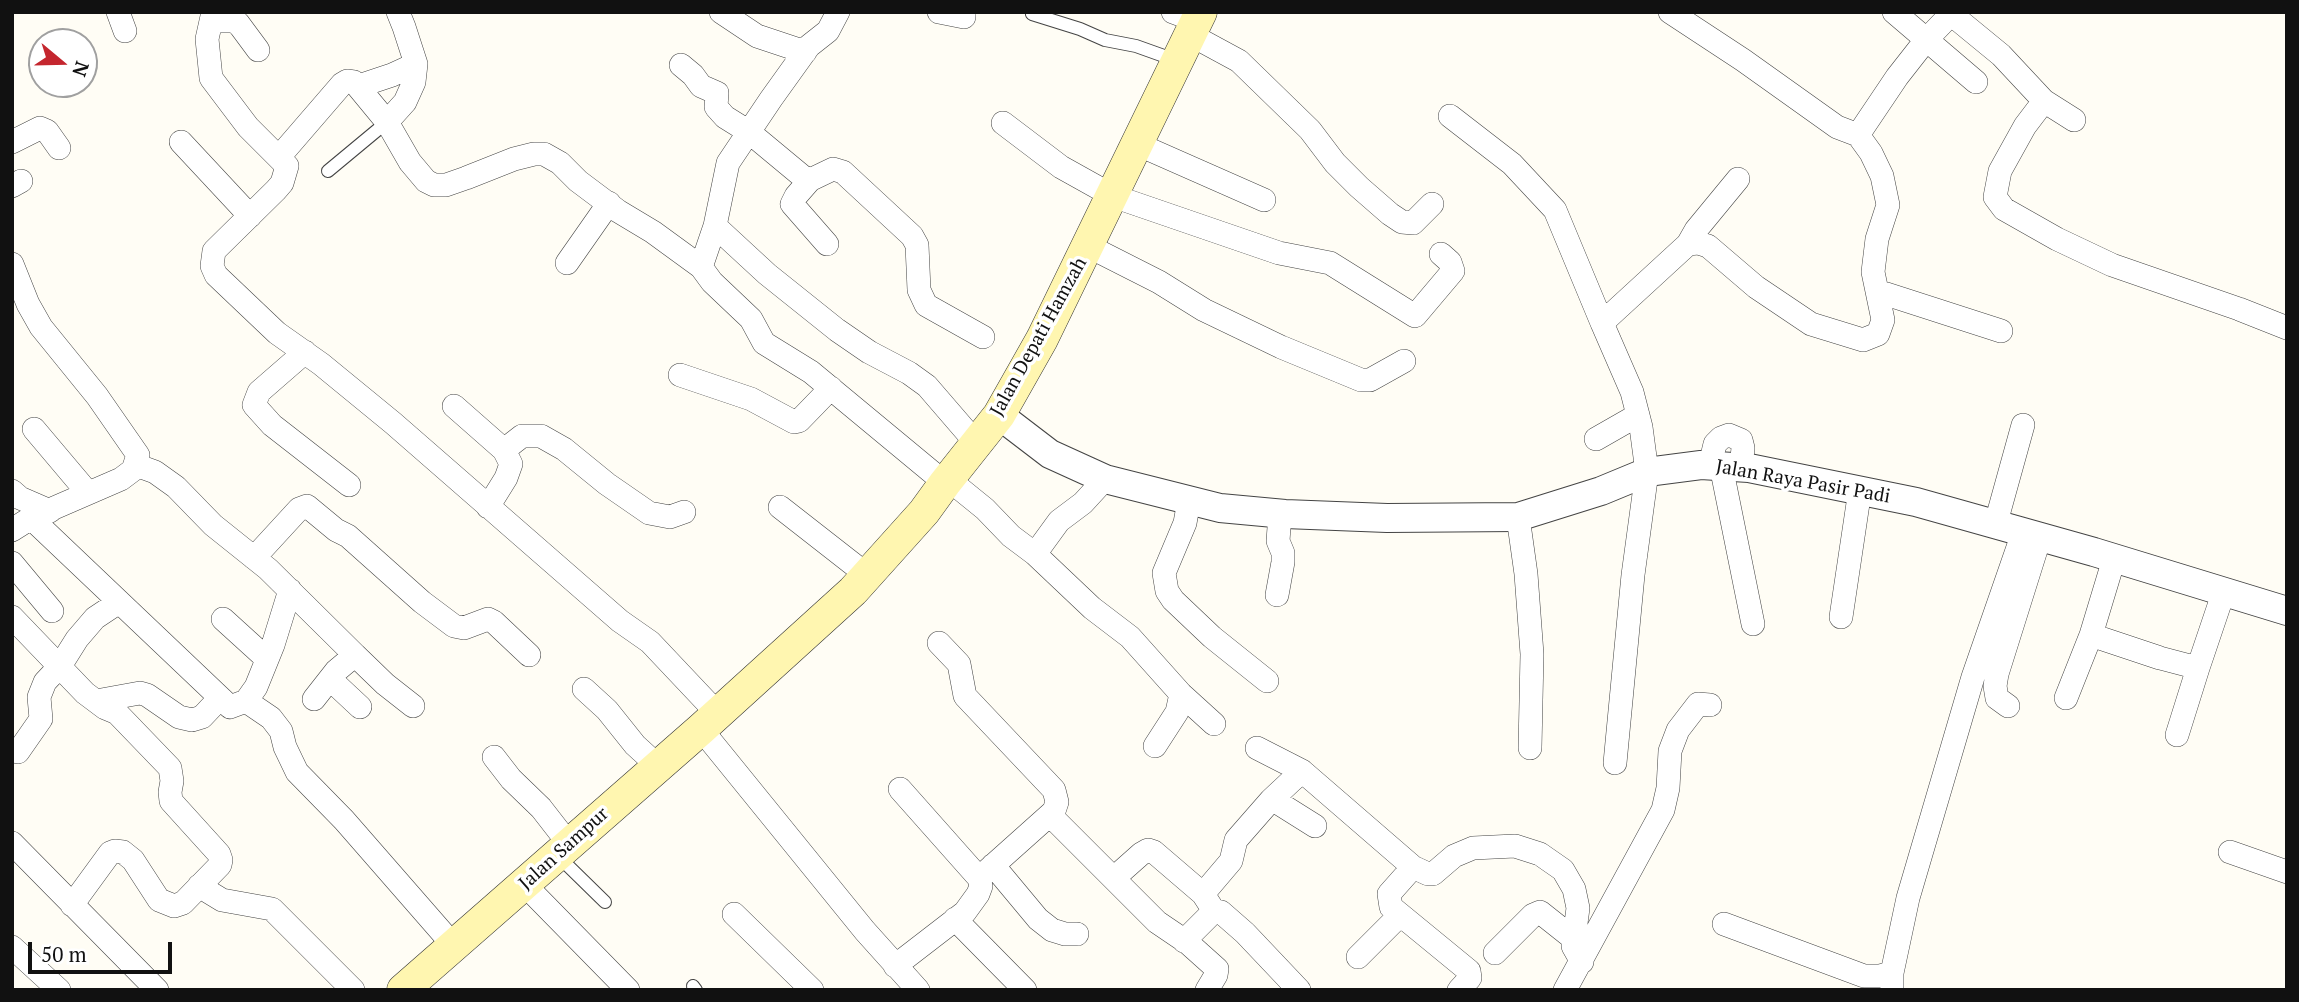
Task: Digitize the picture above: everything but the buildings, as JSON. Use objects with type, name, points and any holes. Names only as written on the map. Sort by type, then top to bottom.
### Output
[{"type":"main road","name":"Jalan Depati Hamzah","points":[[715,717],[867,575],[924,512],[999,415],[1042,339],[1113,196],[1188,28]]},
{"type":"main road","name":"Jalan Sampur","points":[[403,990],[715,717]]},
{"type":"street","points":[[387,122],[405,102],[414,82],[415,64],[398,12]]},
{"type":"street","points":[[721,12],[757,36],[805,52]]},
{"type":"street","points":[[701,267],[715,226],[728,163],[805,52],[828,31],[838,12]]},
{"type":"street","points":[[939,12],[964,17]]},
{"type":"street","points":[[1670,12],[1837,127],[1858,135],[1871,153],[1882,176],[1888,205],[1877,239],[1873,272],[1883,320],[1878,334],[1863,340],[1811,324],[1756,287],[1708,246],[1688,244]]},
{"type":"street","points":[[1894,12],[1976,82]]},
{"type":"street","points":[[1858,135],[1897,77],[1926,40],[1952,13],[2001,55],[2044,101],[2074,120]]},
{"type":"street","points":[[258,50],[238,23],[212,17],[207,39],[211,78],[248,128],[287,166],[282,183],[214,251],[212,266],[216,275],[278,333],[393,423],[620,621],[650,642],[715,717],[856,921],[903,980],[955,919],[965,912],[978,894],[986,871],[1050,815],[1057,802],[1054,790],[965,696],[959,664],[939,643]]},
{"type":"street","points":[[1188,28],[1239,61],[1310,130],[1359,187],[1402,222],[1413,223],[1432,204]]},
{"type":"street","points":[[359,86],[415,64]]},
{"type":"street","points":[[681,65],[701,86],[717,93],[717,110],[810,180]]},
{"type":"street","points":[[279,157],[347,81],[359,86],[387,122],[410,162],[426,181],[434,186],[466,178],[534,154],[544,154],[560,163],[608,204],[701,267],[712,282],[751,319],[764,343],[811,372],[946,481],[985,509],[1011,536],[1035,554],[1092,608],[1130,637],[1181,694],[1214,723]]},
{"type":"street","points":[[2044,101],[2025,126],[2000,171],[1995,197],[2004,209],[2057,239],[2112,265],[2287,328]]},
{"type":"street","points":[[1450,116],[1512,164],[1555,210],[1632,392],[1638,415],[1647,472],[1633,575],[1615,763]]},
{"type":"street","points":[[1003,123],[1061,167],[1113,196],[1279,253],[1330,263],[1415,316],[1418,316],[1454,270],[1441,254]]},
{"type":"street","points":[[12,142],[40,128],[47,131],[59,148]]},
{"type":"street","points":[[181,142],[250,216]]},
{"type":"street","points":[[1137,145],[1264,200]]},
{"type":"street","points":[[827,244],[792,204],[810,180],[833,169],[843,172],[912,236],[917,245],[919,290],[926,305],[983,337]]},
{"type":"street","points":[[1602,323],[1688,244],[1696,230],[1738,179]]},
{"type":"street","points":[[567,263],[608,204]]},
{"type":"street","points":[[715,226],[767,274],[837,330],[927,386],[977,443]]},
{"type":"street","points":[[1088,246],[1159,282],[1204,310],[1281,347],[1361,380],[1370,380],[1404,361]]},
{"type":"street","points":[[12,264],[28,304],[41,327],[97,396],[138,455],[136,465],[121,479],[31,520]]},
{"type":"street","points":[[1877,291],[2001,331]]},
{"type":"street","points":[[305,352],[259,392],[254,405],[272,425],[349,485]]},
{"type":"street","points":[[680,375],[751,399],[794,422],[799,421],[831,388]]},
{"type":"street","points":[[454,406],[504,450],[511,464],[506,478],[488,507]]},
{"type":"street","name":"Jalan Raya Pasir Padi","points":[[999,415],[1050,454],[1105,479],[1220,508],[1280,514],[1387,518],[1518,517],[1601,491],[1647,472],[1724,466],[1916,502],[2287,611]]},
{"type":"street","points":[[1596,439],[1638,415]]},
{"type":"street","points":[[1994,526],[2023,425]]},
{"type":"street","points":[[34,429],[88,494]]},
{"type":"street","points":[[504,450],[522,436],[541,436],[564,449],[649,513],[670,517],[684,512]]},
{"type":"street","points":[[136,465],[155,472],[176,487],[213,525],[290,590],[385,684],[414,706]]},
{"type":"street","points":[[1724,466],[1754,624]]},
{"type":"street","points":[[1035,554],[1059,521],[1083,503],[1105,479]]},
{"type":"street","points":[[1841,617],[1860,490]]},
{"type":"street","points":[[12,491],[20,498],[31,520],[56,545],[230,707],[246,701],[256,687],[290,590]]},
{"type":"street","points":[[1189,501],[1185,523],[1164,573],[1167,591],[1212,637],[1267,681]]},
{"type":"street","points":[[254,558],[299,509],[307,506],[336,530],[348,536],[422,602],[454,626],[464,628],[488,620],[494,622],[529,655]]},
{"type":"street","points":[[780,506],[867,575]]},
{"type":"street","points":[[1277,594],[1283,562],[1278,541],[1280,514]]},
{"type":"street","points":[[1518,517],[1526,574],[1532,654],[1530,748]]},
{"type":"street","points":[[2008,706],[1997,698],[1995,686],[2032,535]]},
{"type":"street","points":[[1724,924],[1864,975],[1880,976],[1892,981],[1908,898],[1973,677],[2032,535]]},
{"type":"street","points":[[2066,698],[2091,635],[2113,559]]},
{"type":"street","points":[[12,563],[52,611]]},
{"type":"street","points":[[2177,735],[2224,591]]},
{"type":"street","points":[[18,752],[41,719],[40,691],[45,682],[95,618],[119,602]]},
{"type":"street","points":[[12,617],[96,701],[117,713],[170,768],[172,801],[219,854],[221,860],[220,865],[183,903],[174,906],[159,900],[134,860],[123,852],[115,851],[110,853],[72,905]]},
{"type":"street","points":[[223,619],[267,659]]},
{"type":"street","points":[[2091,635],[2198,668]]},
{"type":"street","points":[[314,699],[355,655]]},
{"type":"street","points":[[330,679],[360,707]]},
{"type":"street","points":[[584,689],[658,766]]},
{"type":"street","points":[[96,701],[140,693],[179,717],[192,720],[202,717],[219,699]]},
{"type":"street","points":[[1155,746],[1177,712],[1181,694]]},
{"type":"street","points":[[246,701],[271,718],[281,731],[297,772],[344,820],[454,946]]},
{"type":"street","points":[[1565,990],[1663,810],[1668,788],[1670,751],[1678,730],[1698,704],[1710,705]]},
{"type":"street","points":[[1257,748],[1302,771],[1413,867],[1428,874],[1433,874],[1454,856],[1473,848],[1515,846],[1540,854],[1563,870],[1574,889],[1578,908],[1573,946],[1582,961]]},
{"type":"street","points":[[494,757],[511,779],[541,808],[563,849]]},
{"type":"street","points":[[1184,941],[1231,861],[1236,840],[1272,799],[1302,771]]},
{"type":"street","points":[[900,789],[1038,919],[1052,930],[1077,934]]},
{"type":"street","points":[[1272,799],[1315,826]]},
{"type":"street","points":[[1050,815],[1157,922],[1217,969],[1207,990]]},
{"type":"street","points":[[12,843],[157,990]]},
{"type":"street","points":[[1114,878],[1141,854],[1151,850],[1245,933],[1299,990]]},
{"type":"street","points":[[2230,852],[2287,872]]},
{"type":"street","points":[[1413,867],[1389,894],[1391,907],[1469,971],[1469,978],[1459,990]]},
{"type":"street","points":[[524,884],[628,990]]},
{"type":"street","points":[[199,886],[222,900],[272,909],[353,990]]},
{"type":"street","points":[[1495,953],[1533,915],[1540,912],[1574,939]]},
{"type":"street","points":[[734,914],[812,990]]},
{"type":"street","points":[[1358,957],[1400,915]]},
{"type":"street","points":[[955,919],[1025,990]]},
{"type":"street","points":[[12,947],[58,990]]},
{"type":"lane","points":[[1032,14],[1105,40],[1136,47],[1188,28]]},
{"type":"lane","points":[[328,171],[387,122]]},
{"type":"lane","points":[[563,849],[605,902]]}]
